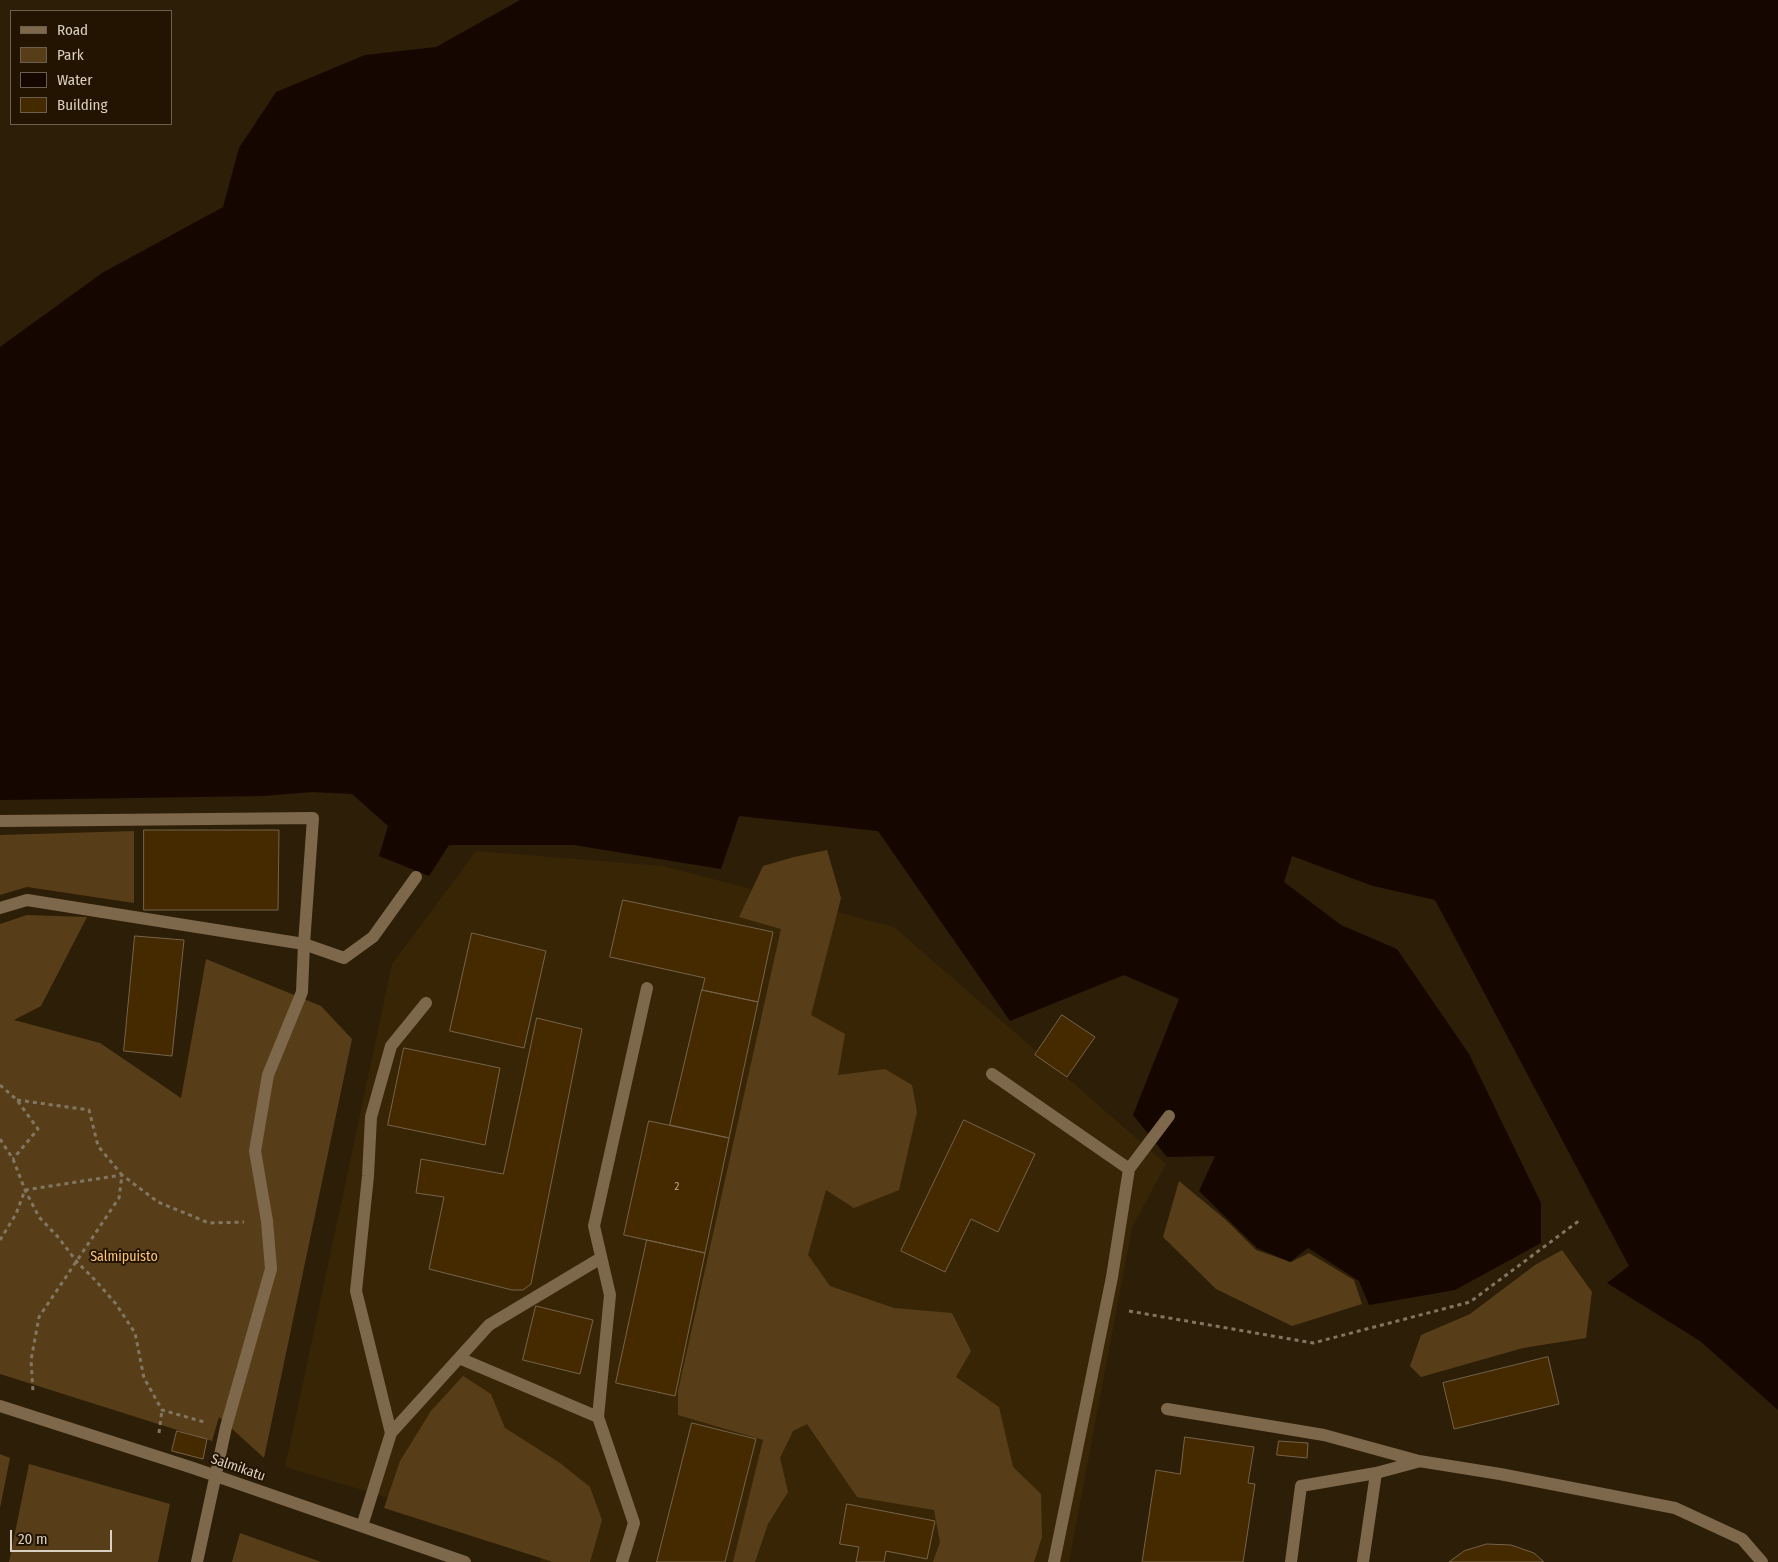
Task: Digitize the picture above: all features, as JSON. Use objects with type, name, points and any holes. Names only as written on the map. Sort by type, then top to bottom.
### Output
[{"type":"street","points":[[0,821],[313,818],[302,992],[268,1075],[255,1151],[267,1221],[271,1269],[226,1427],[197,1562]]},
{"type":"street","points":[[0,908],[27,900],[304,944],[344,958],[374,937],[416,877]]},
{"type":"street","points":[[622,1562],[634,1523],[598,1417],[610,1294],[594,1226],[647,988]]},
{"type":"street","points":[[391,1433],[356,1291],[368,1176],[371,1117],[391,1046],[426,1003]]},
{"type":"street","points":[[992,1074],[1129,1169]]},
{"type":"street","points":[[1054,1562],[1106,1307],[1129,1169],[1169,1116]]},
{"type":"street","points":[[362,1526],[391,1433],[489,1325],[601,1258]]},
{"type":"street","points":[[459,1358],[598,1417]]},
{"type":"street","name":"Salmikatu","points":[[0,1406],[215,1476],[466,1562]]},
{"type":"street","points":[[1167,1409],[1324,1436],[1418,1461],[1500,1474],[1675,1508],[1742,1539],[1762,1562]]},
{"type":"street","points":[[1291,1562],[1301,1486],[1376,1473],[1418,1461]]},
{"type":"street","points":[[1363,1562],[1376,1473]]},
{"type":"path","points":[[0,1085],[17,1100],[38,1128],[14,1159]]},
{"type":"path","points":[[17,1100],[89,1110],[98,1146],[122,1175],[158,1202],[209,1223],[267,1221]]},
{"type":"path","points":[[0,1139],[14,1159],[25,1190],[40,1217],[77,1262],[116,1304],[135,1333],[144,1378],[162,1410],[226,1427]]},
{"type":"path","points":[[25,1190],[122,1175]]},
{"type":"path","points":[[27,1415],[33,1394],[31,1360],[39,1317],[119,1198],[122,1175]]},
{"type":"path","points":[[0,1240],[16,1214],[25,1190]]},
{"type":"path","points":[[1106,1307],[1313,1343],[1470,1302],[1580,1220]]},
{"type":"shaded area","points":[[476,851],[664,866],[894,927],[1166,1164],[1132,1228],[1069,1562],[540,1562],[543,1544],[285,1467],[392,964]]},
{"type":"green space","points":[[134,831],[134,903],[27,887],[0,895],[0,835]]},
{"type":"green space","points":[[827,850],[841,898],[811,1015],[845,1034],[838,1075],[885,1069],[912,1085],[917,1112],[899,1190],[854,1208],[826,1190],[808,1255],[830,1286],[894,1308],[952,1313],[971,1351],[956,1377],[999,1407],[1013,1467],[1041,1494],[1042,1537],[1034,1562],[933,1562],[940,1542],[934,1510],[857,1497],[807,1424],[793,1431],[780,1458],[788,1492],[768,1524],[755,1562],[733,1562],[763,1440],[678,1415],[678,1391],[781,929],[739,917],[763,866]]},
{"type":"green space","name":"Salmipuisto","points":[[27,915],[87,917],[41,1006],[14,1020],[100,1043],[181,1098],[206,959],[321,1006],[352,1039],[264,1458],[219,1417],[212,1441],[0,1374],[0,924]]},
{"type":"green space","points":[[1179,1181],[1226,1220],[1256,1250],[1291,1262],[1309,1253],[1354,1280],[1362,1304],[1292,1326],[1216,1289],[1163,1237]]},
{"type":"green space","points":[[1562,1250],[1592,1292],[1586,1338],[1523,1348],[1421,1377],[1410,1366],[1421,1335],[1470,1314],[1535,1265]]},
{"type":"green space","points":[[463,1376],[491,1394],[505,1428],[560,1463],[590,1487],[602,1520],[590,1562],[553,1562],[384,1508],[400,1461],[431,1411]]},
{"type":"green space","points":[[0,1454],[10,1458],[0,1508]]},
{"type":"green space","points":[[29,1464],[170,1504],[158,1562],[9,1562]]},
{"type":"green space","points":[[240,1533],[321,1562],[232,1562]]},
{"type":"water","points":[[520,0],[1778,0],[1778,1410],[1700,1341],[1607,1283],[1629,1266],[1435,900],[1373,886],[1292,856],[1284,882],[1341,925],[1397,949],[1469,1054],[1541,1203],[1541,1243],[1455,1290],[1369,1305],[1359,1281],[1308,1248],[1290,1262],[1257,1248],[1199,1191],[1215,1156],[1167,1157],[1133,1115],[1179,999],[1124,975],[1010,1021],[878,831],[739,816],[721,869],[574,845],[449,845],[429,876],[379,856],[388,826],[352,794],[312,792],[263,796],[0,800],[0,347],[102,273],[223,207],[239,148],[276,92],[365,55],[436,47]]},
{"type":"building","points":[[144,830],[279,830],[278,910],[144,910]]},
{"type":"building","points":[[623,900],[773,932],[758,1002],[702,990],[705,978],[610,957]]},
{"type":"building","points":[[472,933],[546,951],[524,1048],[450,1031]]},
{"type":"building","points":[[135,936],[184,940],[172,1056],[124,1051]]},
{"type":"building","points":[[702,990],[758,1002],[729,1138],[670,1125]]},
{"type":"building","points":[[1062,1015],[1095,1037],[1067,1077],[1035,1055]]},
{"type":"building","points":[[537,1018],[582,1029],[531,1284],[523,1290],[512,1290],[429,1269],[444,1197],[416,1193],[421,1159],[503,1174]]},
{"type":"building","points":[[404,1048],[500,1068],[485,1145],[388,1125]]},
{"type":"building","points":[[964,1120],[1035,1154],[998,1232],[971,1219],[945,1272],[901,1251]]},
{"type":"building","points":[[649,1121],[729,1138],[705,1253],[624,1235]]},
{"type":"building","points":[[647,1240],[705,1253],[675,1396],[616,1383]]},
{"type":"building","points":[[536,1306],[593,1320],[580,1374],[523,1360]]},
{"type":"building","points":[[1548,1357],[1559,1404],[1454,1429],[1443,1383]]},
{"type":"building","points":[[692,1423],[756,1439],[725,1562],[657,1562]]},
{"type":"building","points":[[177,1431],[207,1439],[203,1459],[172,1451]]},
{"type":"building","points":[[1185,1437],[1254,1447],[1248,1483],[1255,1484],[1243,1562],[1142,1562],[1156,1470],[1180,1474]]},
{"type":"building","points":[[1279,1441],[1308,1443],[1307,1458],[1277,1455]]},
{"type":"building","points":[[847,1504],[935,1521],[927,1559],[886,1551],[884,1562],[856,1562],[859,1547],[840,1544]]},
{"type":"building","points":[[1487,1544],[1511,1545],[1534,1553],[1544,1562],[1449,1562],[1464,1551]]}]
